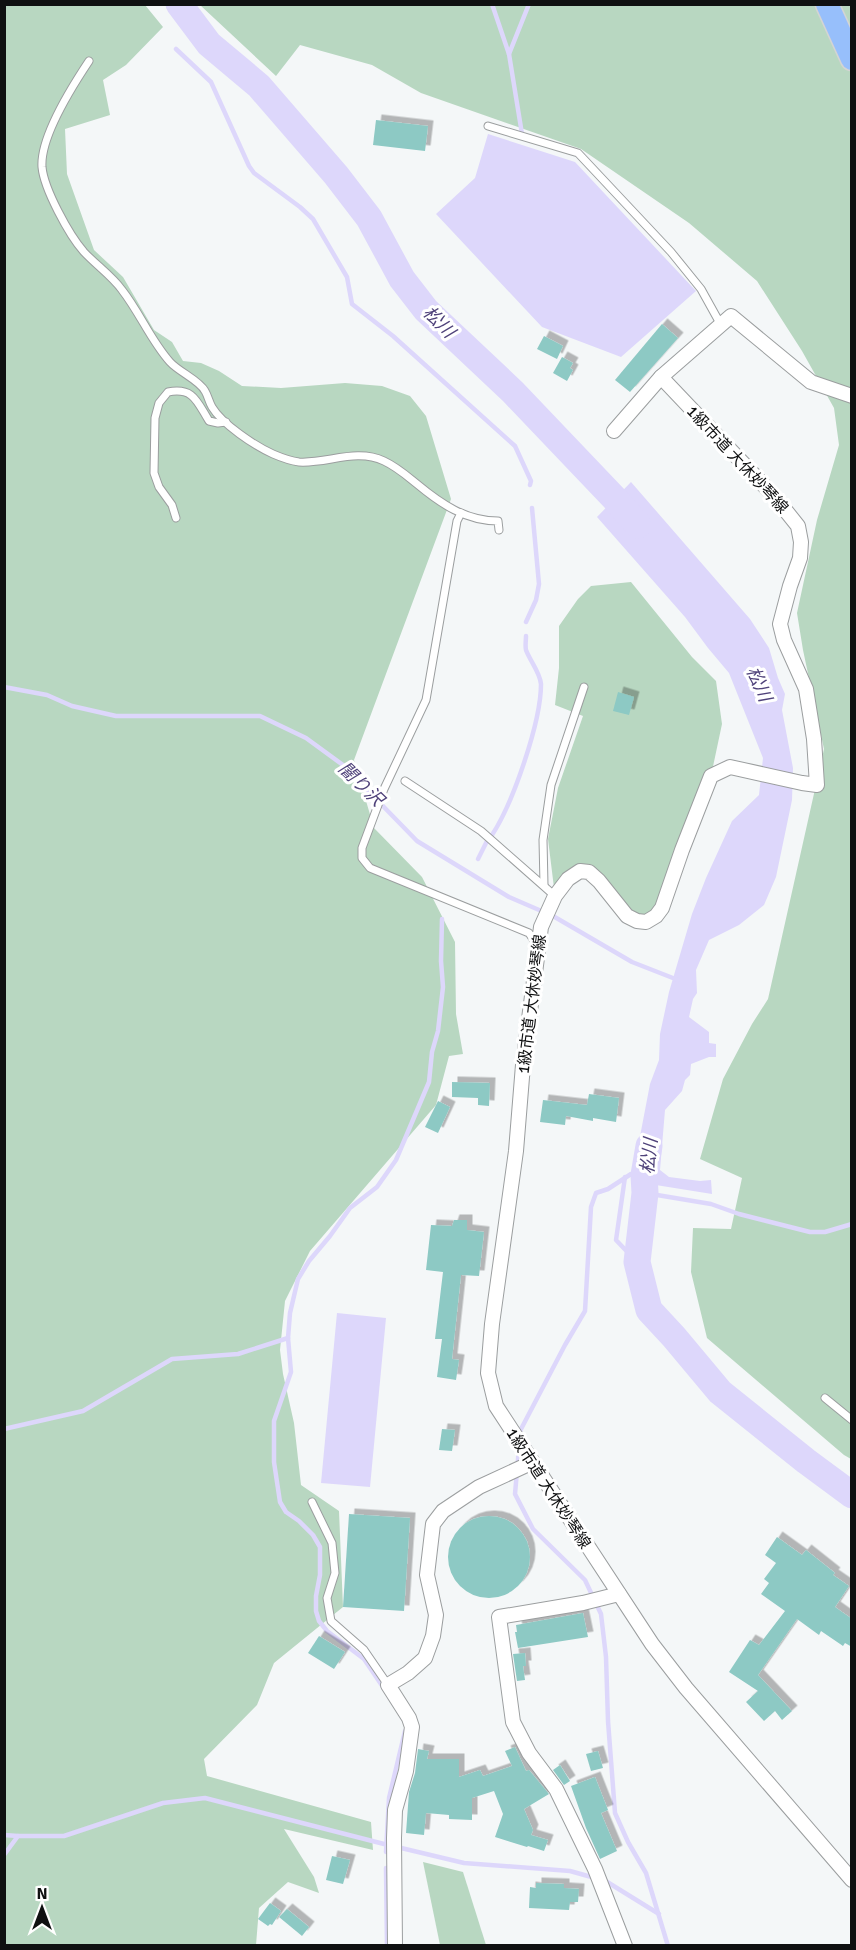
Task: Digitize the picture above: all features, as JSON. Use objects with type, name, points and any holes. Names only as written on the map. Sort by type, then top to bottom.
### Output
[{"type":"main road","points":[[827,4],[852,60]]},
{"type":"street","points":[[614,431],[662,377],[731,316],[811,382],[852,396]]},
{"type":"street","name":"1級市道 大休妙琴線","points":[[662,377],[774,496],[798,526],[801,542],[800,558],[780,624],[784,640],[806,689],[811,714],[817,785],[730,767],[711,776],[662,908],[656,916],[646,922],[627,916],[589,872],[580,871],[568,879],[552,902],[541,927],[538,947],[523,1065],[516,1151],[492,1324],[488,1373],[496,1406],[527,1460],[652,1644],[686,1688],[852,1880]]},
{"type":"street","points":[[395,1946],[395,1810],[406,1771],[412,1727],[410,1718],[388,1685],[408,1673],[425,1658],[433,1636],[436,1615],[427,1575],[433,1524],[443,1511],[459,1500],[527,1460]]},
{"type":"street","points":[[619,1594],[583,1603],[500,1617],[513,1722],[529,1753],[556,1789],[595,1869],[625,1946]]},
{"type":"lane","points":[[89,61],[63,103],[45,147],[42,165],[45,185],[82,249],[122,289],[172,365],[204,389],[212,407],[226,422],[272,453],[298,462],[344,456],[362,456],[382,460],[399,469],[443,504],[461,513],[498,521],[499,530]]},
{"type":"lane","points":[[488,126],[578,153],[671,252],[703,291],[721,325]]},
{"type":"lane","points":[[176,518],[172,505],[159,487],[154,473],[155,418],[159,403],[168,392],[179,390],[190,394],[199,402],[209,421],[226,422]]},
{"type":"lane","points":[[461,513],[457,521],[426,700],[384,789],[362,848],[362,858],[370,868],[529,933],[538,947]]},
{"type":"lane","points":[[552,902],[544,885],[543,840],[551,785],[584,687]]},
{"type":"lane","points":[[405,781],[481,831],[544,885]]},
{"type":"lane","points":[[825,1398],[852,1420]]},
{"type":"lane","points":[[312,1502],[332,1543],[335,1573],[327,1598],[331,1621],[364,1650],[388,1685]]},
{"type":"green space","points":[[5,5],[145,5],[163,27],[126,65],[103,80],[110,115],[65,129],[67,174],[94,250],[123,277],[154,330],[172,342],[183,361],[201,363],[219,371],[242,386],[281,388],[345,383],[382,386],[410,396],[426,416],[451,499],[354,760],[374,828],[422,877],[455,942],[456,1014],[463,1054],[449,1056],[436,1105],[310,1251],[285,1301],[280,1350],[294,1423],[301,1485],[339,1511],[343,1607],[274,1663],[257,1705],[204,1759],[207,1776],[371,1822],[373,1850],[284,1829],[314,1877],[319,1893],[288,1882],[259,1908],[256,1945],[5,1946]]},
{"type":"green space","points":[[200,5],[851,5],[851,1459],[707,1338],[691,1272],[693,1228],[731,1229],[742,1178],[700,1159],[723,1079],[768,999],[824,749],[797,613],[817,520],[839,445],[834,408],[802,351],[757,281],[689,223],[581,149],[421,93],[372,65],[300,45],[276,76]]},
{"type":"green space","points":[[631,582],[692,657],[716,681],[722,724],[711,776],[662,908],[637,921],[589,872],[555,896],[548,839],[558,788],[583,716],[555,705],[559,668],[559,626],[578,599],[591,586]]},
{"type":"green space","points":[[423,1862],[463,1872],[486,1945],[440,1945]]},
{"type":"water","points":[[488,134],[575,162],[696,291],[621,357],[542,327],[436,214],[475,178]]},
{"type":"water","points":[[631,482],[750,619],[769,648],[785,694],[782,710],[793,768],[792,800],[776,877],[764,905],[739,925],[709,940],[696,970],[697,993],[693,999],[689,1017],[709,1032],[709,1043],[716,1044],[716,1057],[709,1057],[691,1064],[690,1075],[685,1080],[682,1091],[665,1110],[660,1170],[669,1177],[711,1180],[712,1194],[637,1182],[637,1152],[650,1084],[659,1060],[660,1034],[669,992],[692,914],[732,821],[759,795],[763,758],[729,673],[685,617],[597,517]]},
{"type":"water","points":[[337,1313],[386,1318],[370,1487],[321,1483]]},
{"type":"building","points":[[376,120],[428,126],[425,151],[373,145]]},
{"type":"building","points":[[662,324],[678,338],[630,392],[615,380]]},
{"type":"building","points":[[544,336],[563,346],[557,359],[537,349]]},
{"type":"building","points":[[562,357],[573,363],[570,368],[573,370],[567,381],[553,373]]},
{"type":"building","points":[[618,692],[634,697],[629,715],[613,711]]},
{"type":"building","points":[[452,1082],[490,1083],[489,1106],[478,1105],[478,1098],[452,1097]]},
{"type":"building","points":[[589,1094],[619,1098],[616,1122],[566,1116],[565,1125],[540,1122],[543,1100],[587,1105]]},
{"type":"building","points":[[438,1101],[450,1107],[438,1133],[425,1127]]},
{"type":"building","points":[[454,1220],[467,1220],[467,1230],[484,1232],[479,1276],[461,1275],[452,1359],[459,1360],[456,1380],[437,1377],[442,1339],[435,1339],[443,1272],[426,1270],[431,1225],[452,1226]]},
{"type":"building","points":[[442,1429],[455,1430],[452,1451],[439,1450]]},
{"type":"building","points":[[349,1514],[410,1518],[404,1611],[343,1607]]},
{"type":"building","points":[[489,1516],[505,1520],[518,1528],[526,1541],[530,1557],[526,1573],[518,1586],[505,1594],[489,1598],[473,1594],[460,1586],[452,1573],[448,1557],[452,1541],[460,1528],[473,1520]]},
{"type":"building","points":[[777,1537],[802,1555],[806,1550],[835,1573],[833,1575],[849,1586],[835,1607],[852,1619],[852,1647],[845,1643],[843,1646],[821,1631],[819,1635],[797,1619],[758,1675],[792,1711],[782,1720],[775,1711],[764,1721],[746,1702],[758,1691],[729,1672],[750,1640],[759,1645],[785,1611],[761,1594],[769,1583],[764,1579],[776,1563],[765,1555]]},
{"type":"building","points":[[583,1613],[588,1637],[518,1648],[516,1625]]},
{"type":"building","points":[[319,1636],[345,1652],[334,1669],[308,1653]]},
{"type":"building","points":[[525,1653],[526,1666],[523,1666],[525,1680],[517,1681],[513,1654]]},
{"type":"building","points":[[515,1747],[526,1771],[529,1770],[549,1794],[524,1809],[533,1830],[531,1835],[548,1840],[544,1851],[495,1837],[503,1814],[494,1791],[472,1798],[472,1820],[449,1819],[449,1815],[426,1813],[424,1835],[406,1833],[409,1792],[415,1773],[418,1749],[429,1751],[427,1759],[459,1759],[459,1777],[480,1770],[483,1776],[512,1766],[505,1751]]},
{"type":"building","points":[[598,1751],[603,1768],[591,1771],[586,1754]]},
{"type":"building","points":[[560,1765],[570,1781],[564,1785],[553,1770]]},
{"type":"building","points":[[595,1777],[608,1810],[601,1813],[617,1851],[600,1859],[571,1786]]},
{"type":"building","points":[[332,1856],[350,1860],[343,1884],[326,1880]]},
{"type":"building","points":[[536,1883],[564,1884],[564,1888],[579,1889],[578,1902],[570,1902],[569,1910],[529,1908],[530,1887],[536,1888]]},
{"type":"building","points":[[270,1903],[281,1911],[272,1925],[268,1926],[258,1919]]},
{"type":"building","points":[[287,1909],[309,1927],[302,1936],[279,1917]]},
{"type":"waterway","name":"松川","points":[[179,4],[209,44],[259,86],[336,175],[369,218],[402,279],[426,310],[513,392],[638,525]]},
{"type":"waterway","points":[[492,4],[509,54],[522,134]]},
{"type":"waterway","points":[[509,54],[529,4]]},
{"type":"waterway","points":[[176,49],[211,82],[254,173],[313,219],[347,277],[352,304],[393,336],[515,446],[531,481],[530,485]]},
{"type":"waterway","points":[[526,622],[536,600],[539,584],[532,508]]},
{"type":"waterway","points":[[492,835],[517,783],[531,740],[540,700],[541,684],[526,650],[526,636]]},
{"type":"waterway","name":"闇り沢","points":[[4,687],[47,695],[72,706],[116,716],[260,716],[306,738],[343,765],[417,841],[509,897],[553,916],[632,962],[678,980]]},
{"type":"waterway","points":[[478,859],[487,841]]},
{"type":"waterway","points":[[385,1690],[364,1659],[327,1631],[319,1621],[316,1596],[320,1575],[320,1547],[313,1535],[286,1512],[280,1502],[274,1462],[274,1421],[291,1372],[288,1338],[290,1313],[298,1279],[350,1208],[377,1187],[396,1160],[429,1082],[443,987],[442,919]]},
{"type":"waterway","name":"松川","points":[[649,1146],[644,1175],[645,1193],[637,1262],[649,1310],[720,1392],[852,1495]]},
{"type":"waterway","points":[[520,1437],[520,1431],[585,1311],[591,1207],[596,1193],[608,1189],[631,1174],[642,1175]]},
{"type":"waterway","points":[[625,1177],[616,1240],[637,1262]]},
{"type":"waterway","points":[[645,1193],[711,1204],[739,1214],[810,1232],[825,1232],[852,1224]]},
{"type":"waterway","points":[[4,1429],[83,1411],[172,1359],[238,1354],[288,1338]]},
{"type":"waterway","points":[[519,1448],[515,1494],[533,1529],[585,1580],[601,1614],[606,1657],[615,1813],[646,1873],[668,1946]]},
{"type":"waterway","points":[[386,1852],[389,1798],[405,1731]]},
{"type":"waterway","points":[[4,1855],[18,1836],[64,1836],[163,1803],[205,1798],[384,1844]]},
{"type":"waterway","points":[[4,1835],[18,1836]]},
{"type":"waterway","points":[[397,1847],[464,1863],[570,1871],[595,1878]]},
{"type":"waterway","points":[[386,1868],[387,1946]]},
{"type":"waterway","points":[[604,1880],[659,1914]]}]
